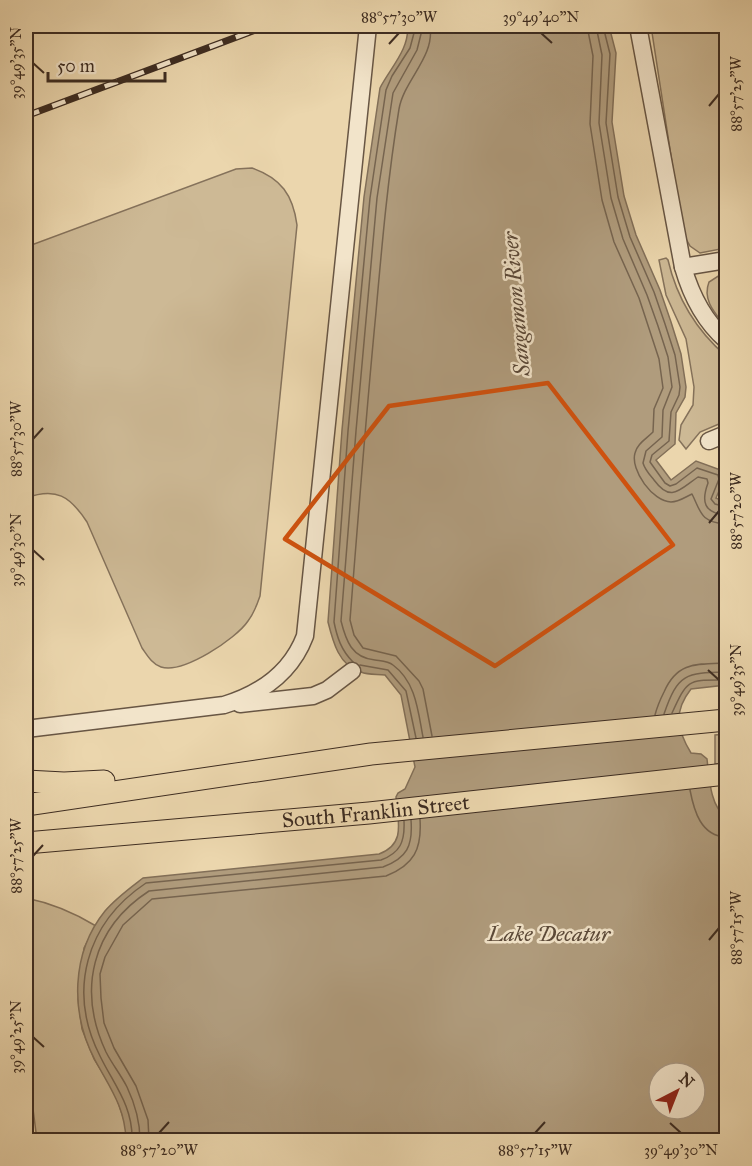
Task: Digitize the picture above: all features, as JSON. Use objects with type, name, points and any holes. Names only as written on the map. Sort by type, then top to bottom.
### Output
[{"type":"main road","points":[[26,805],[371,754],[726,720]]},
{"type":"main road","points":[[26,787],[236,774]]},
{"type":"main road","name":"South Franklin Street","points":[[26,843],[369,813],[726,774]]},
{"type":"main road","points":[[26,781],[64,783]]},
{"type":"street","points":[[224,705],[249,696],[275,679],[292,663],[305,636],[368,26]]},
{"type":"street","points":[[638,26],[687,282],[703,315],[726,340]]},
{"type":"street","points":[[683,267],[726,260]]},
{"type":"street","points":[[709,441],[726,434]]},
{"type":"street","points":[[26,729],[313,696],[327,690],[352,671]]},
{"type":"highlighted area","points":[[548,383],[673,545],[495,666],[285,539],[389,406]]},
{"type":"shaded area","points":[[651,26],[726,26],[726,248],[700,253],[690,246],[683,234]]},
{"type":"shaded area","points":[[252,168],[271,177],[284,189],[289,196],[297,225],[260,596],[248,621],[221,645],[182,665],[171,668],[161,667],[152,662],[142,648],[81,513],[68,500],[54,494],[46,493],[26,498],[26,247],[236,169]]},
{"type":"shaded area","points":[[666,258],[682,301],[689,313],[706,336],[726,356],[726,421],[700,432],[686,449],[679,440],[681,425],[693,405],[694,387],[686,339],[666,295],[659,260]]},
{"type":"shaded area","points":[[726,273],[726,327],[711,306],[707,295],[709,282]]},
{"type":"shaded area","points":[[726,734],[726,763],[715,764],[715,735]]},
{"type":"shaded area","points":[[26,898],[62,909],[96,926],[84,948],[78,999],[82,1029],[94,1059],[115,1093],[126,1126],[126,1140],[37,1140],[33,1109],[26,1107]]},
{"type":"water","name":"Lake Decatur","points":[[407,26],[609,26],[616,53],[612,122],[624,196],[636,235],[671,322],[681,354],[686,387],[685,397],[676,413],[675,444],[656,460],[671,480],[696,461],[726,472],[724,485],[722,484],[716,498],[726,502],[726,685],[691,689],[681,705],[679,721],[683,737],[691,753],[701,754],[707,759],[713,799],[726,816],[726,1140],[126,1140],[120,1108],[95,1060],[81,1023],[78,984],[80,964],[86,945],[105,911],[118,897],[143,878],[379,854],[388,850],[397,838],[399,823],[396,797],[405,789],[415,767],[401,695],[385,675],[364,673],[353,669],[342,659],[328,622],[342,430],[364,197],[380,88],[406,42]]},
{"type":"railway","points":[[26,116],[266,26]]},
{"type":"water label","name":"Sangamon River","points":[[516,304]]}]
